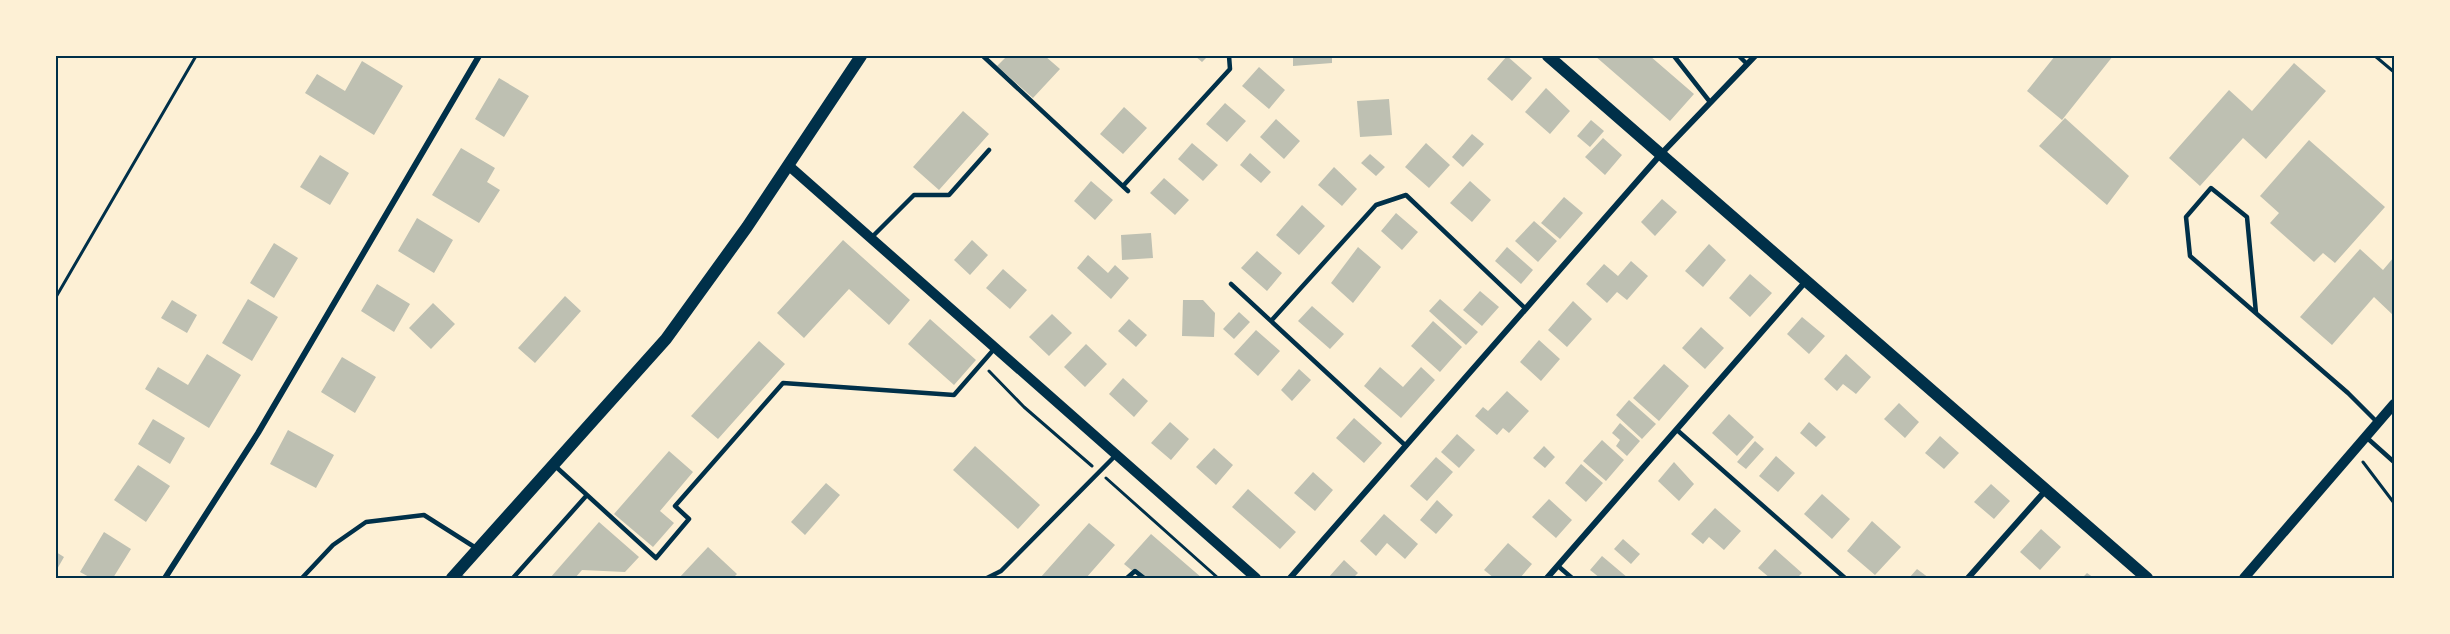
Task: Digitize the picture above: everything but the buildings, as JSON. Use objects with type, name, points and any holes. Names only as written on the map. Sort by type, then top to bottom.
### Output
[{"type":"main road","points":[[457,578],[478,550],[671,332],[722,263],[861,56]]},
{"type":"main road","points":[[1548,56],[2146,579]]},
{"type":"street","points":[[165,579],[258,433],[479,56]]},
{"type":"street","points":[[1290,579],[1661,154],[1755,56]]},
{"type":"street","points":[[788,165],[1256,579]]},
{"type":"street","points":[[1547,579],[1806,280]]},
{"type":"street","points":[[2244,579],[2369,439],[2378,423],[2394,404]]},
{"type":"street","points":[[1968,579],[2046,490]]},
{"type":"lane","points":[[984,56],[1128,191]]},
{"type":"lane","points":[[1123,186],[1230,69],[1229,56]]},
{"type":"lane","points":[[1674,56],[1710,102]]},
{"type":"lane","points":[[1739,56],[1747,64]]},
{"type":"lane","points":[[871,238],[914,195],[949,195],[989,150]]},
{"type":"lane","points":[[2256,313],[2247,218],[2211,188],[2186,217],[2190,256],[2348,393],[2378,423]]},
{"type":"lane","points":[[1271,321],[1376,205],[1406,195],[1526,309]]},
{"type":"lane","points":[[1230,284],[1406,446]]},
{"type":"lane","points":[[554,465],[656,558],[689,519],[675,506],[783,383],[954,395],[995,348]]},
{"type":"lane","points":[[1677,430],[1845,579]]},
{"type":"lane","points":[[2369,439],[2394,462]]},
{"type":"lane","points":[[987,579],[1001,570],[1116,454]]},
{"type":"lane","points":[[513,579],[587,495]]},
{"type":"lane","points":[[302,579],[333,545],[366,522],[424,515],[478,550]]},
{"type":"lane","points":[[1558,566],[1572,579]]},
{"type":"lane","points":[[1127,579],[1135,571],[1144,579]]},
{"type":"path","points":[[56,297],[196,56]]},
{"type":"path","points":[[2375,56],[2394,72]]},
{"type":"path","points":[[2369,439],[2363,462],[2394,503]]}]
